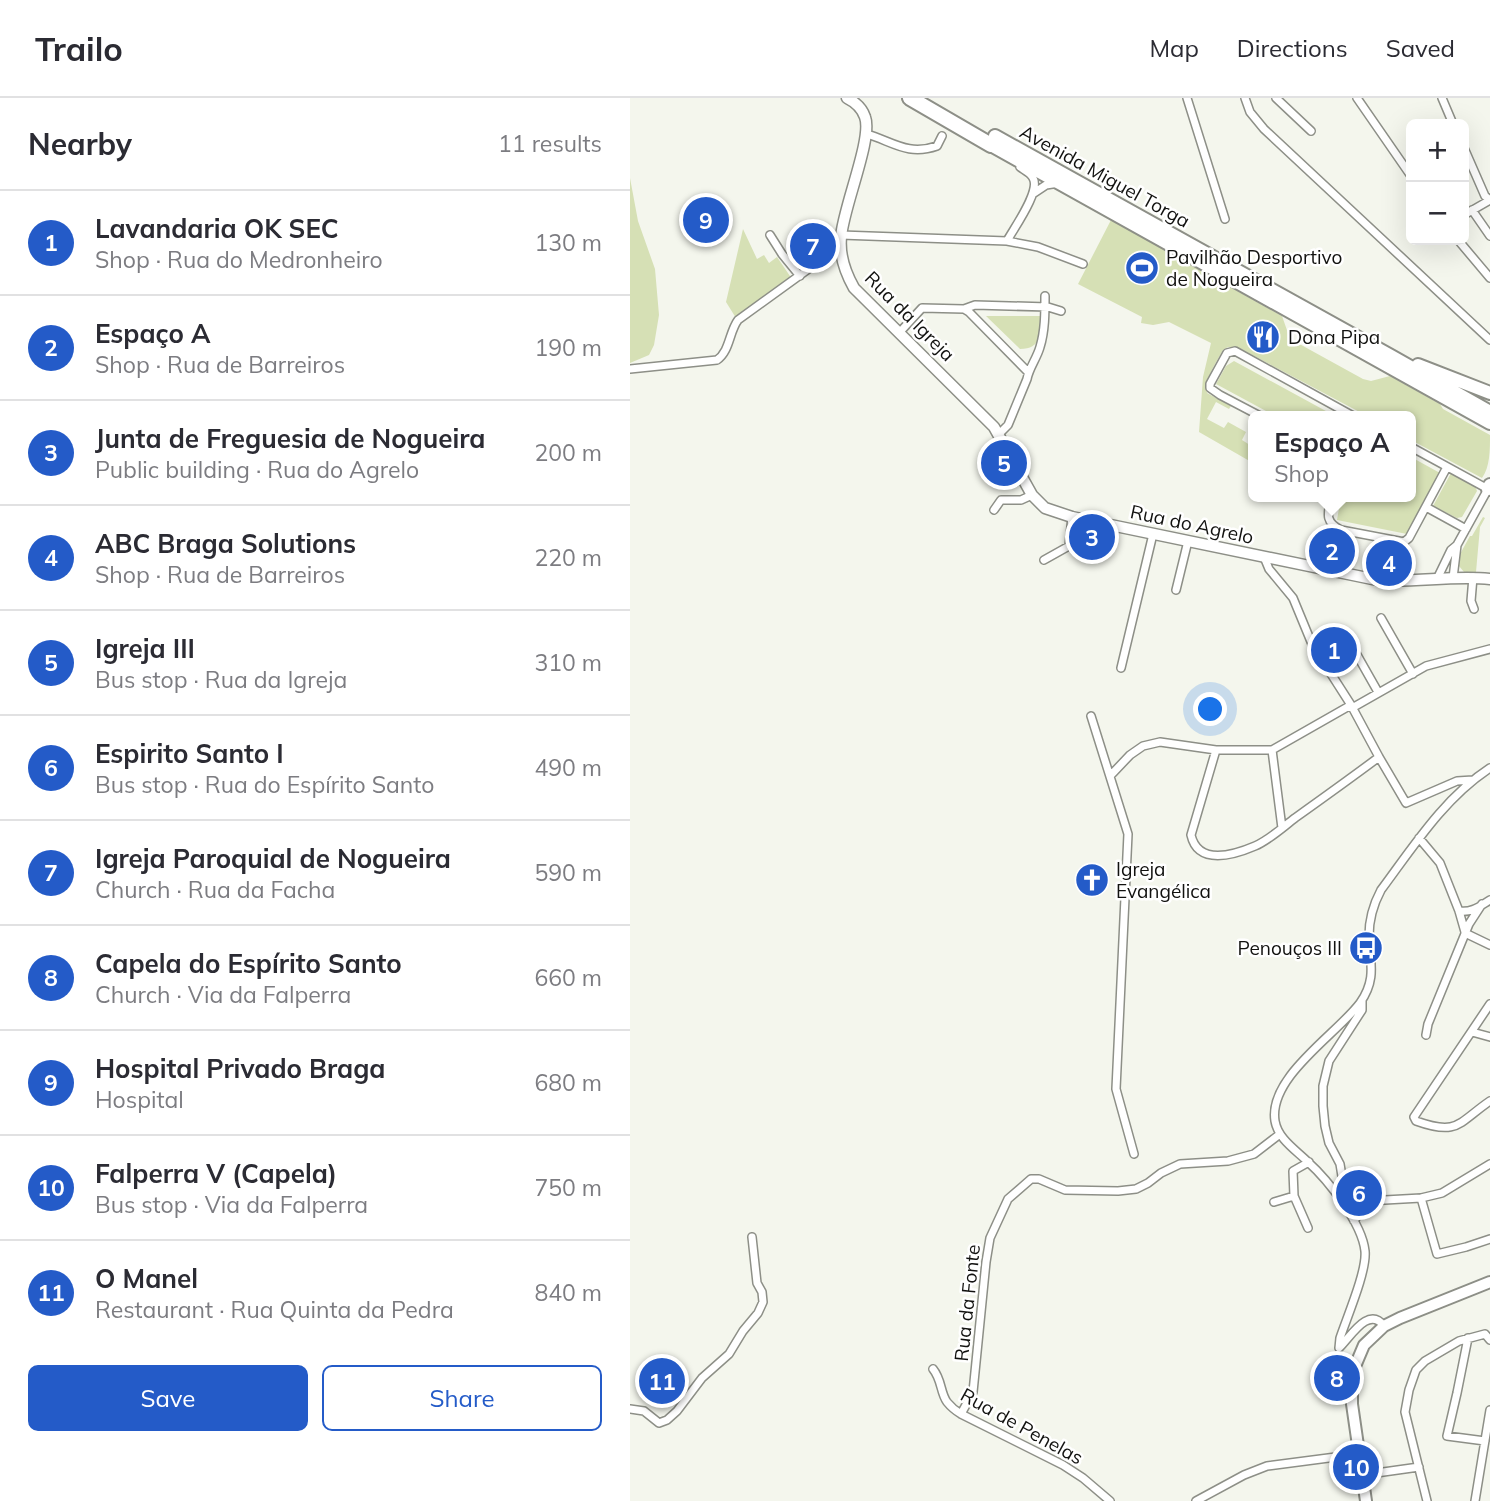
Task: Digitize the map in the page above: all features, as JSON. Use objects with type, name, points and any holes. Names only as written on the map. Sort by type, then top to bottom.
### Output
[{"type":"highway","points":[[910,98],[994,143]]},
{"type":"highway","points":[[928,98],[994,143]]},
{"type":"highway","name":"Avenida Miguel Torga","points":[[994,143],[1060,183],[1490,423]]},
{"type":"highway","name":"Avenida Miguel Torga","points":[[994,143],[1490,412]]},
{"type":"highway","points":[[1391,356],[1490,393]]},
{"type":"highway","points":[[1449,401],[1454,411],[1490,430]]},
{"type":"main road","points":[[1366,1501],[1352,1404],[1353,1371],[1364,1345],[1384,1326],[1400,1318],[1490,1282]]},
{"type":"street","points":[[847,98],[865,115],[867,134],[899,147],[927,150],[937,146],[942,136]]},
{"type":"street","points":[[1186,98],[1225,219]]},
{"type":"street","points":[[1245,98],[1250,112],[1264,129],[1490,340]]},
{"type":"street","points":[[1276,98],[1311,131]]},
{"type":"street","points":[[1357,98],[1406,169]]},
{"type":"street","points":[[1442,98],[1451,119]]},
{"type":"street","name":"Rua da Igreja","points":[[867,134],[841,235],[842,262],[854,288],[981,413],[999,435],[1032,495],[1045,508],[1072,517]]},
{"type":"street","points":[[994,143],[1005,159],[1035,181],[1034,193],[1007,241]]},
{"type":"street","points":[[1469,159],[1485,196],[1490,200],[1469,212]]},
{"type":"street","points":[[1034,193],[1046,185],[1060,183]]},
{"type":"street","points":[[1472,210],[1490,236]]},
{"type":"street","points":[[770,235],[800,276]]},
{"type":"street","points":[[841,235],[1007,241],[1038,247],[1083,264]]},
{"type":"street","points":[[1462,245],[1490,278]]},
{"type":"street","points":[[630,369],[717,360],[726,350],[738,320],[840,248]]},
{"type":"street","points":[[999,435],[1008,425],[1041,346],[1045,296]]},
{"type":"street","points":[[900,333],[922,308],[964,309],[975,305],[1045,307],[1061,311]]},
{"type":"street","points":[[964,309],[1028,372]]},
{"type":"street","points":[[1250,411],[1210,388],[1227,353],[1235,351],[1343,411]]},
{"type":"street","points":[[1416,450],[1489,487],[1437,579]]},
{"type":"street","points":[[1330,502],[1328,513],[1333,526],[1341,530],[1404,542],[1409,538],[1447,467]]},
{"type":"street","points":[[994,510],[1001,500],[1021,500],[1032,495]]},
{"type":"street","points":[[1426,508],[1466,529]]},
{"type":"street","points":[[1044,560],[1069,546],[1072,517]]},
{"type":"street","name":"Rua do Agrelo","points":[[1072,517],[1377,580],[1473,577],[1490,579]]},
{"type":"street","points":[[1121,668],[1153,534]]},
{"type":"street","points":[[1176,590],[1188,541]]},
{"type":"street","points":[[1453,578],[1457,545]]},
{"type":"street","points":[[1264,557],[1269,569],[1293,598],[1312,645],[1351,706],[1406,803],[1457,781],[1474,780]]},
{"type":"street","points":[[1274,573],[1275,559]]},
{"type":"street","points":[[1473,577],[1471,601],[1474,608]]},
{"type":"street","points":[[1381,618],[1413,674]]},
{"type":"street","points":[[1345,632],[1378,692]]},
{"type":"street","points":[[1110,776],[1143,746],[1160,742],[1216,750],[1272,750],[1426,666],[1490,649]]},
{"type":"street","points":[[1091,716],[1128,834],[1116,1089],[1134,1154]]},
{"type":"street","points":[[1216,750],[1191,835],[1199,850],[1209,855],[1228,855],[1257,845],[1379,757]]},
{"type":"street","points":[[1272,750],[1282,828]]},
{"type":"street","points":[[1384,1326],[1373,1319],[1364,1322],[1339,1348],[1364,1262],[1365,1250],[1344,1201],[1279,1134],[1275,1124],[1276,1103],[1282,1089],[1301,1062],[1362,1000],[1370,983],[1370,936],[1374,904],[1381,890],[1444,808],[1490,768]]},
{"type":"street","points":[[1419,838],[1440,863],[1465,933],[1490,945]]},
{"type":"street","points":[[1459,911],[1474,910],[1490,900]]},
{"type":"street","points":[[1426,1035],[1465,933],[1482,904]]},
{"type":"street","points":[[1344,1201],[1340,1164],[1329,1143],[1325,1126],[1322,1086],[1329,1061],[1362,1010],[1362,1000]]},
{"type":"street","points":[[1490,1006],[1414,1117],[1416,1121],[1433,1127],[1452,1128],[1490,1101]]},
{"type":"street","points":[[1472,1032],[1490,1037]]},
{"type":"street","name":"Rua da Fonte","points":[[961,1414],[973,1391],[990,1238],[1008,1199],[1020,1188],[1031,1179],[1039,1179],[1065,1190],[1136,1189],[1180,1164],[1228,1161],[1254,1154],[1279,1134]]},
{"type":"street","points":[[1308,1228],[1294,1196],[1293,1171],[1309,1162]]},
{"type":"street","points":[[1344,1201],[1421,1198],[1442,1193],[1490,1164]]},
{"type":"street","points":[[1274,1202],[1294,1196]]},
{"type":"street","points":[[1421,1198],[1437,1254],[1490,1239]]},
{"type":"street","points":[[1354,1221],[1367,1201]]},
{"type":"street","points":[[630,1409],[643,1411],[659,1423],[667,1420],[702,1378],[729,1354],[763,1302],[757,1283],[752,1237]]},
{"type":"street","points":[[1427,1501],[1405,1412],[1416,1370],[1424,1360],[1468,1338],[1488,1335]]},
{"type":"street","points":[[1468,1338],[1447,1436],[1485,1441]]},
{"type":"street","name":"Rua de Penelas","points":[[933,1369],[938,1375],[949,1405],[961,1414],[1063,1465],[1110,1501]]},
{"type":"street","points":[[1475,1501],[1490,1410]]},
{"type":"street","points":[[1196,1501],[1267,1466],[1359,1454]]},
{"type":"street","points":[[1362,1475],[1419,1467]]},
{"type":"green space","points":[[630,178],[638,221],[655,269],[659,315],[654,345],[649,355],[630,363]]},
{"type":"green space","points":[[1111,220],[1282,316],[1294,341],[1363,379],[1371,381],[1390,376],[1490,435],[1490,452],[1485,474],[1482,478],[1416,443],[1416,411],[1358,411],[1241,349],[1228,347],[1223,350],[1212,371],[1207,393],[1231,406],[1229,409],[1216,402],[1207,419],[1224,428],[1228,422],[1246,432],[1242,440],[1248,444],[1248,460],[1199,432],[1203,377],[1211,343],[1169,322],[1153,325],[1141,323],[1142,317],[1078,284]]},
{"type":"green space","points":[[743,229],[757,259],[764,255],[769,263],[777,257],[792,279],[736,318],[726,302]]},
{"type":"green space","points":[[986,316],[1041,316],[1038,339],[1032,346],[1020,349]]},
{"type":"green space","points":[[1234,361],[1326,411],[1266,411],[1216,384],[1226,366]]},
{"type":"green space","points":[[1416,460],[1440,473],[1407,534],[1337,520],[1340,502],[1416,502]]},
{"type":"green space","points":[[1451,473],[1475,486],[1477,491],[1462,517],[1457,518],[1433,506]]},
{"type":"green space","points":[[1483,517],[1485,518],[1480,527],[1476,572],[1464,572],[1459,566],[1460,554]]},
{"type":"place","name":"Hospital Privado Braga","points":[[706,220]]},
{"type":"place","name":"Igreja Paroquial de Nogueira","points":[[813,246]]},
{"type":"place","name":"Pavilhão Desportivo de Nogueira","points":[[1142,268]]},
{"type":"place","name":"Dona Pipa","points":[[1263,337]]},
{"type":"place","name":"Igreja III","points":[[1004,463]]},
{"type":"place","name":"Junta de Freguesia de Nogueira","points":[[1092,537]]},
{"type":"place","name":"Espaço A","points":[[1332,551]]},
{"type":"place","name":"ABC Braga Solutions","points":[[1389,563]]},
{"type":"place","name":"Lavandaria OK SEC","points":[[1334,650]]},
{"type":"place","name":"Igreja Evangélica","points":[[1092,880]]},
{"type":"place","name":"Penouços III","points":[[1366,948]]},
{"type":"place","name":"Espirito Santo I","points":[[1359,1193]]},
{"type":"place","name":"Capela do Espírito Santo","points":[[1337,1378]]},
{"type":"place","name":"O Manel","points":[[662,1381]]},
{"type":"place","name":"Falperra V (Capela)","points":[[1356,1467]]}]
